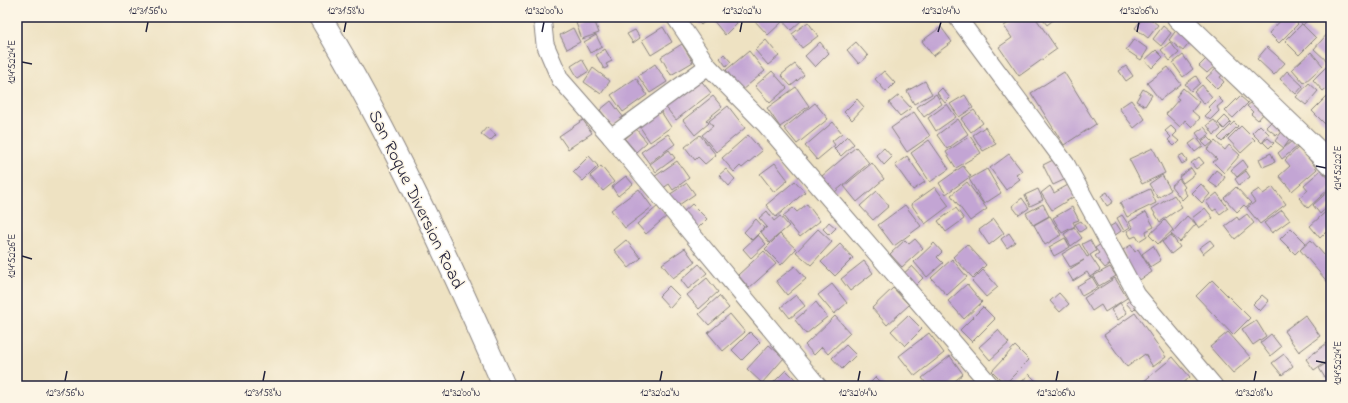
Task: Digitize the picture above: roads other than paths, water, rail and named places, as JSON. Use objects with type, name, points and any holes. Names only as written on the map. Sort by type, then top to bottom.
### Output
[{"type":"main road","name":"San Roque Diversion Road","points":[[320,17],[362,88],[463,293],[504,386]]},
{"type":"main road","points":[[1178,17],[1331,164]]},
{"type":"street","points":[[542,17],[545,44],[560,79],[611,136],[818,386]]},
{"type":"street","points":[[675,17],[708,66],[765,124],[991,386]]},
{"type":"street","points":[[956,17],[1066,164],[1137,295],[1214,386]]},
{"type":"street","points":[[611,136],[708,66]]}]
